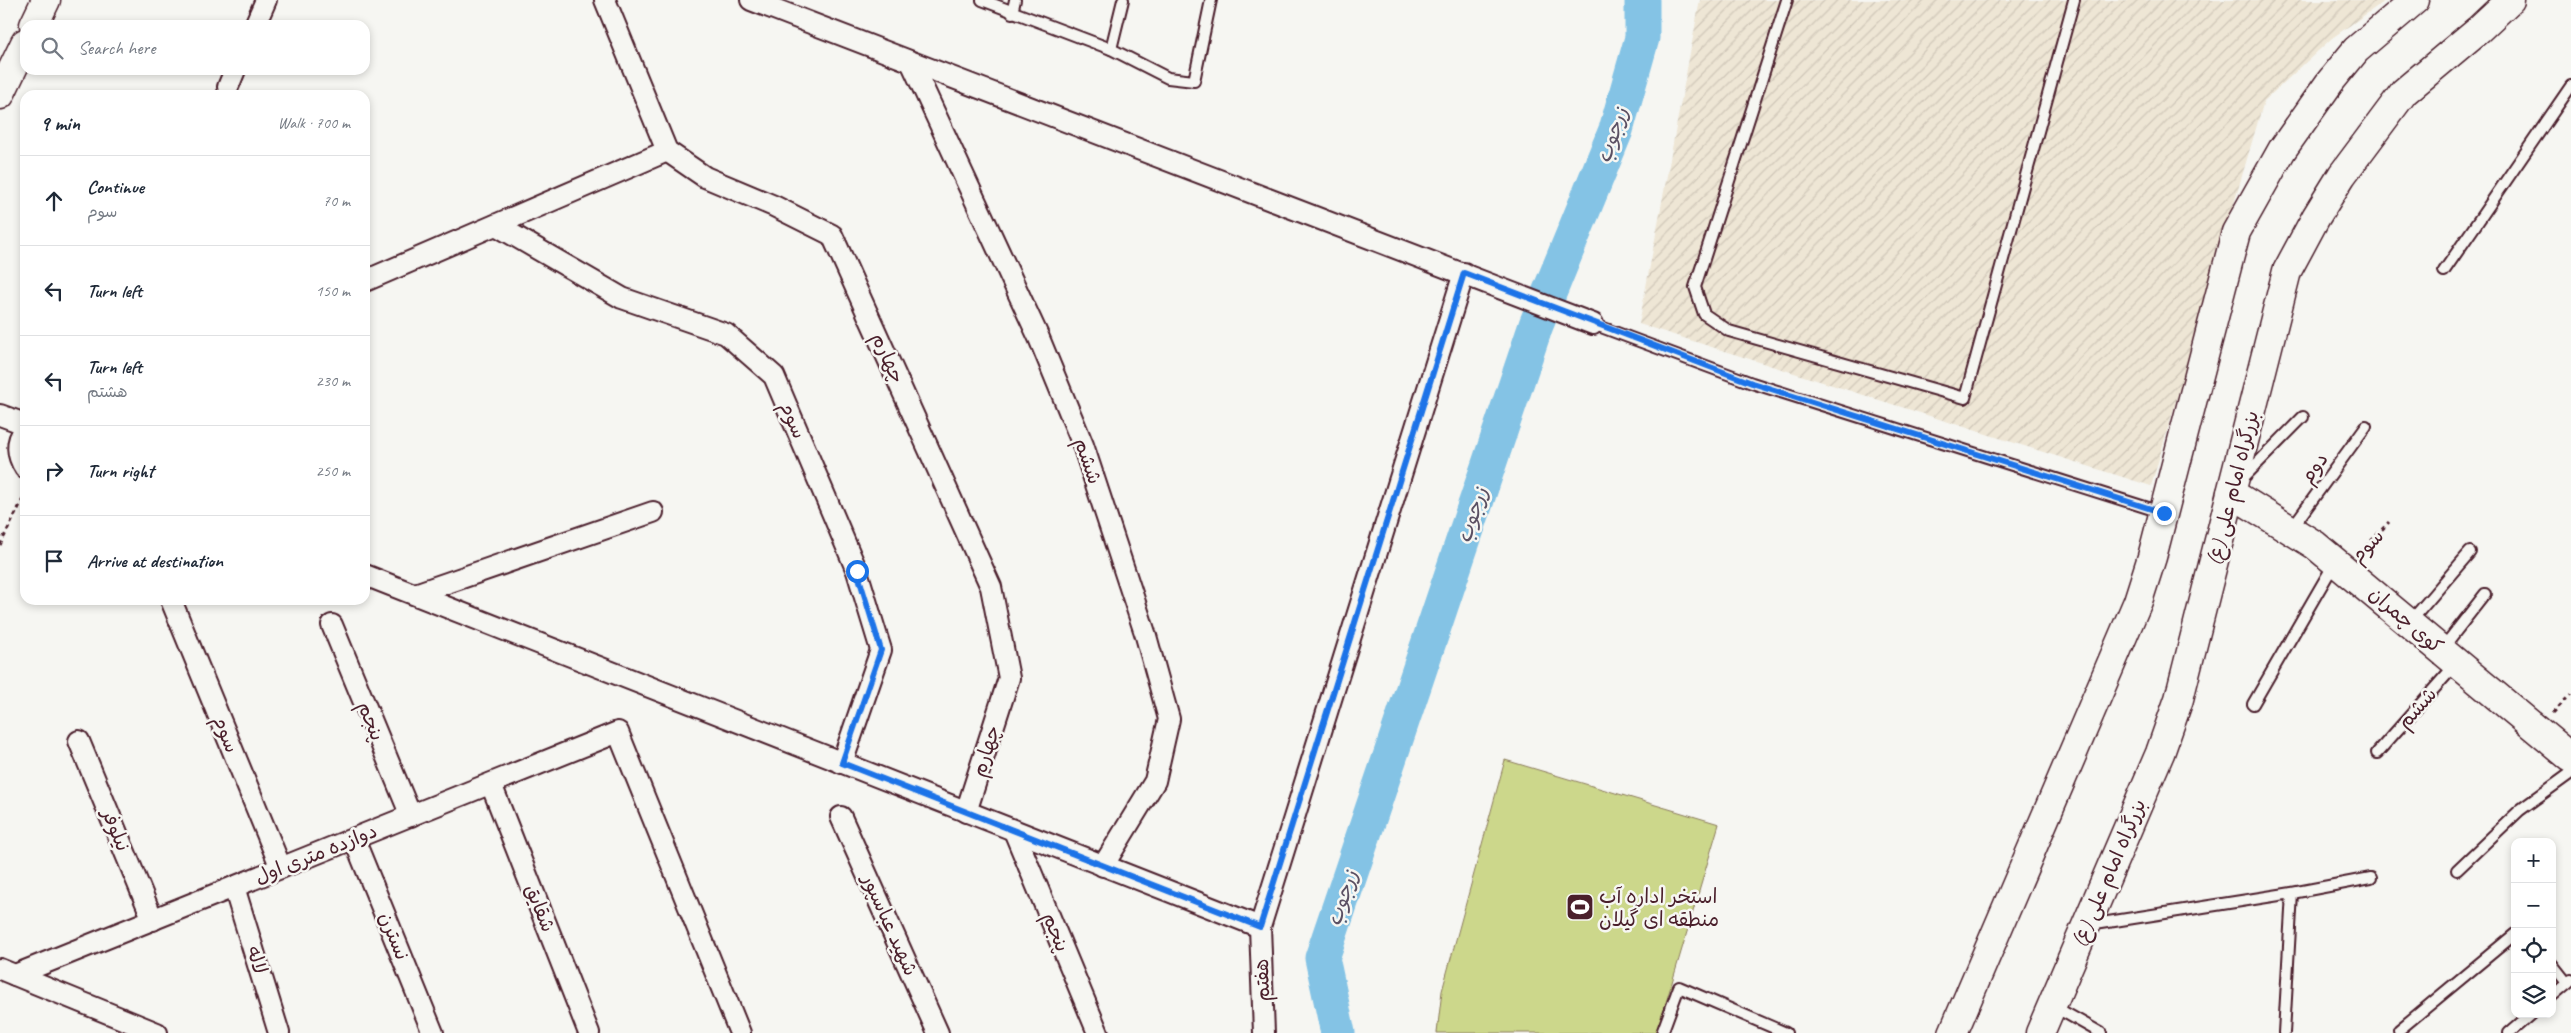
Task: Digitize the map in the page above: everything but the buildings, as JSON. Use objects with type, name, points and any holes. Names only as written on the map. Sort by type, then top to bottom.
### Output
[{"type":"main road","points":[[36,20],[46,0]]},
{"type":"main road","points":[[1953,1033],[2128,630],[2146,577],[2164,513],[2236,232],[2282,150],[2330,82],[2356,50],[2415,0]]},
{"type":"main road","name":"بزرگراه امام علی (ع)","points":[[2040,1033],[2160,752],[2174,714],[2188,667],[2286,271],[2312,224],[2352,161],[2404,92],[2478,30],[2510,0]]},
{"type":"main road","points":[[0,95],[20,53]]},
{"type":"main road","name":"کوی چمران","points":[[2231,494],[2291,530],[2341,565],[2571,758]]},
{"type":"street","points":[[256,20],[266,0]]},
{"type":"street","points":[[370,279],[667,151],[605,0]]},
{"type":"street","points":[[751,0],[912,64],[1470,275],[1593,324]]},
{"type":"street","name":"ششم","points":[[912,64],[1039,338],[1084,445],[1146,636],[1169,718],[1155,781],[1103,866]]},
{"type":"street","name":"چهارم","points":[[667,151],[705,177],[774,206],[832,235],[991,587],[1009,678],[966,812]]},
{"type":"street","name":"سوم","points":[[496,225],[622,298],[726,334],[774,376],[857,571],[881,650],[842,763]]},
{"type":"street","name":"هفتم","points":[[1264,1033],[1260,927],[1470,275]]},
{"type":"street","points":[[0,414],[20,422]]},
{"type":"street","points":[[14,455],[20,439]]},
{"type":"street","points":[[414,594],[653,512]]},
{"type":"street","points":[[370,577],[1260,927]]},
{"type":"street","name":"سوم","points":[[173,605],[281,868]]},
{"type":"street","name":"پنجم","points":[[332,625],[411,816]]},
{"type":"street","name":"دوازده متری اول","points":[[7,972],[153,920],[618,732],[740,1033]]},
{"type":"street","name":"نیلوفر","points":[[79,741],[153,920]]},
{"type":"street","name":"شقایق","points":[[490,784],[589,1033]]},
{"type":"street","name":"شهید عباسپور","points":[[841,817],[938,1033]]},
{"type":"street","name":"پنجم","points":[[1014,831],[1098,1033]]},
{"type":"street","name":"نسترن","points":[[354,839],[434,1033]]},
{"type":"street","name":"لاله","points":[[234,887],[279,1033]]},
{"type":"street","points":[[7,972],[157,1033]]},
{"type":"lane","points":[[982,0],[1111,49],[1168,78],[1194,81],[1211,0]]},
{"type":"lane","points":[[1012,12],[1015,0]]},
{"type":"lane","points":[[1111,49],[1123,0]]},
{"type":"lane","points":[[1787,0],[1696,286],[1704,314],[1729,331],[1965,398],[2074,0]]},
{"type":"lane","points":[[2444,271],[2571,86]]},
{"type":"lane","points":[[1593,324],[1752,383],[2164,513]]},
{"type":"lane","points":[[2231,494],[2252,467],[2303,416]]},
{"type":"lane","name":"دوم","points":[[2291,530],[2366,426]]},
{"type":"lane","points":[[2409,622],[2470,552]]},
{"type":"lane","points":[[2253,704],[2341,565]]},
{"type":"lane","points":[[2449,657],[2484,594]]},
{"type":"lane","name":"ششم","points":[[2377,753],[2449,657]]},
{"type":"lane","points":[[2457,870],[2520,810],[2571,773]]},
{"type":"lane","points":[[2086,926],[2292,893],[2371,878]]},
{"type":"lane","points":[[2284,1033],[2292,893]]},
{"type":"lane","points":[[2400,1030],[2511,937]]},
{"type":"lane","points":[[2556,968],[2569,981],[2556,992]]},
{"type":"lane","points":[[1662,1033],[1679,987],[1786,1033]]},
{"type":"lane","points":[[2052,1006],[2101,1033]]},
{"type":"lane","points":[[2509,1033],[2526,1018]]},
{"type":"path","points":[[0,545],[20,505]]},
{"type":"path","name":"سوم","points":[[2341,565],[2389,522]]},
{"type":"shaded area","points":[[1700,0],[2386,0],[2332,38],[2264,101],[2151,486],[1639,324]]},
{"type":"green space","name":"استخر اداره آب منطقه ای گیلان","points":[[1505,760],[1719,824],[1657,1033],[1437,1033],[1442,991]]},
{"type":"waterway","name":"زرجوب","points":[[1338,1033],[1322,958],[1536,325],[1616,130],[1642,38],[1642,0]]},
{"type":"place","name":"استخر اداره آب منطقه ای گیلان","points":[[1580,907]]},
{"type":"route","points":[[857,571],[881,650],[842,763],[1260,927],[1464,273],[1593,324],[1752,383],[2164,513]]}]
